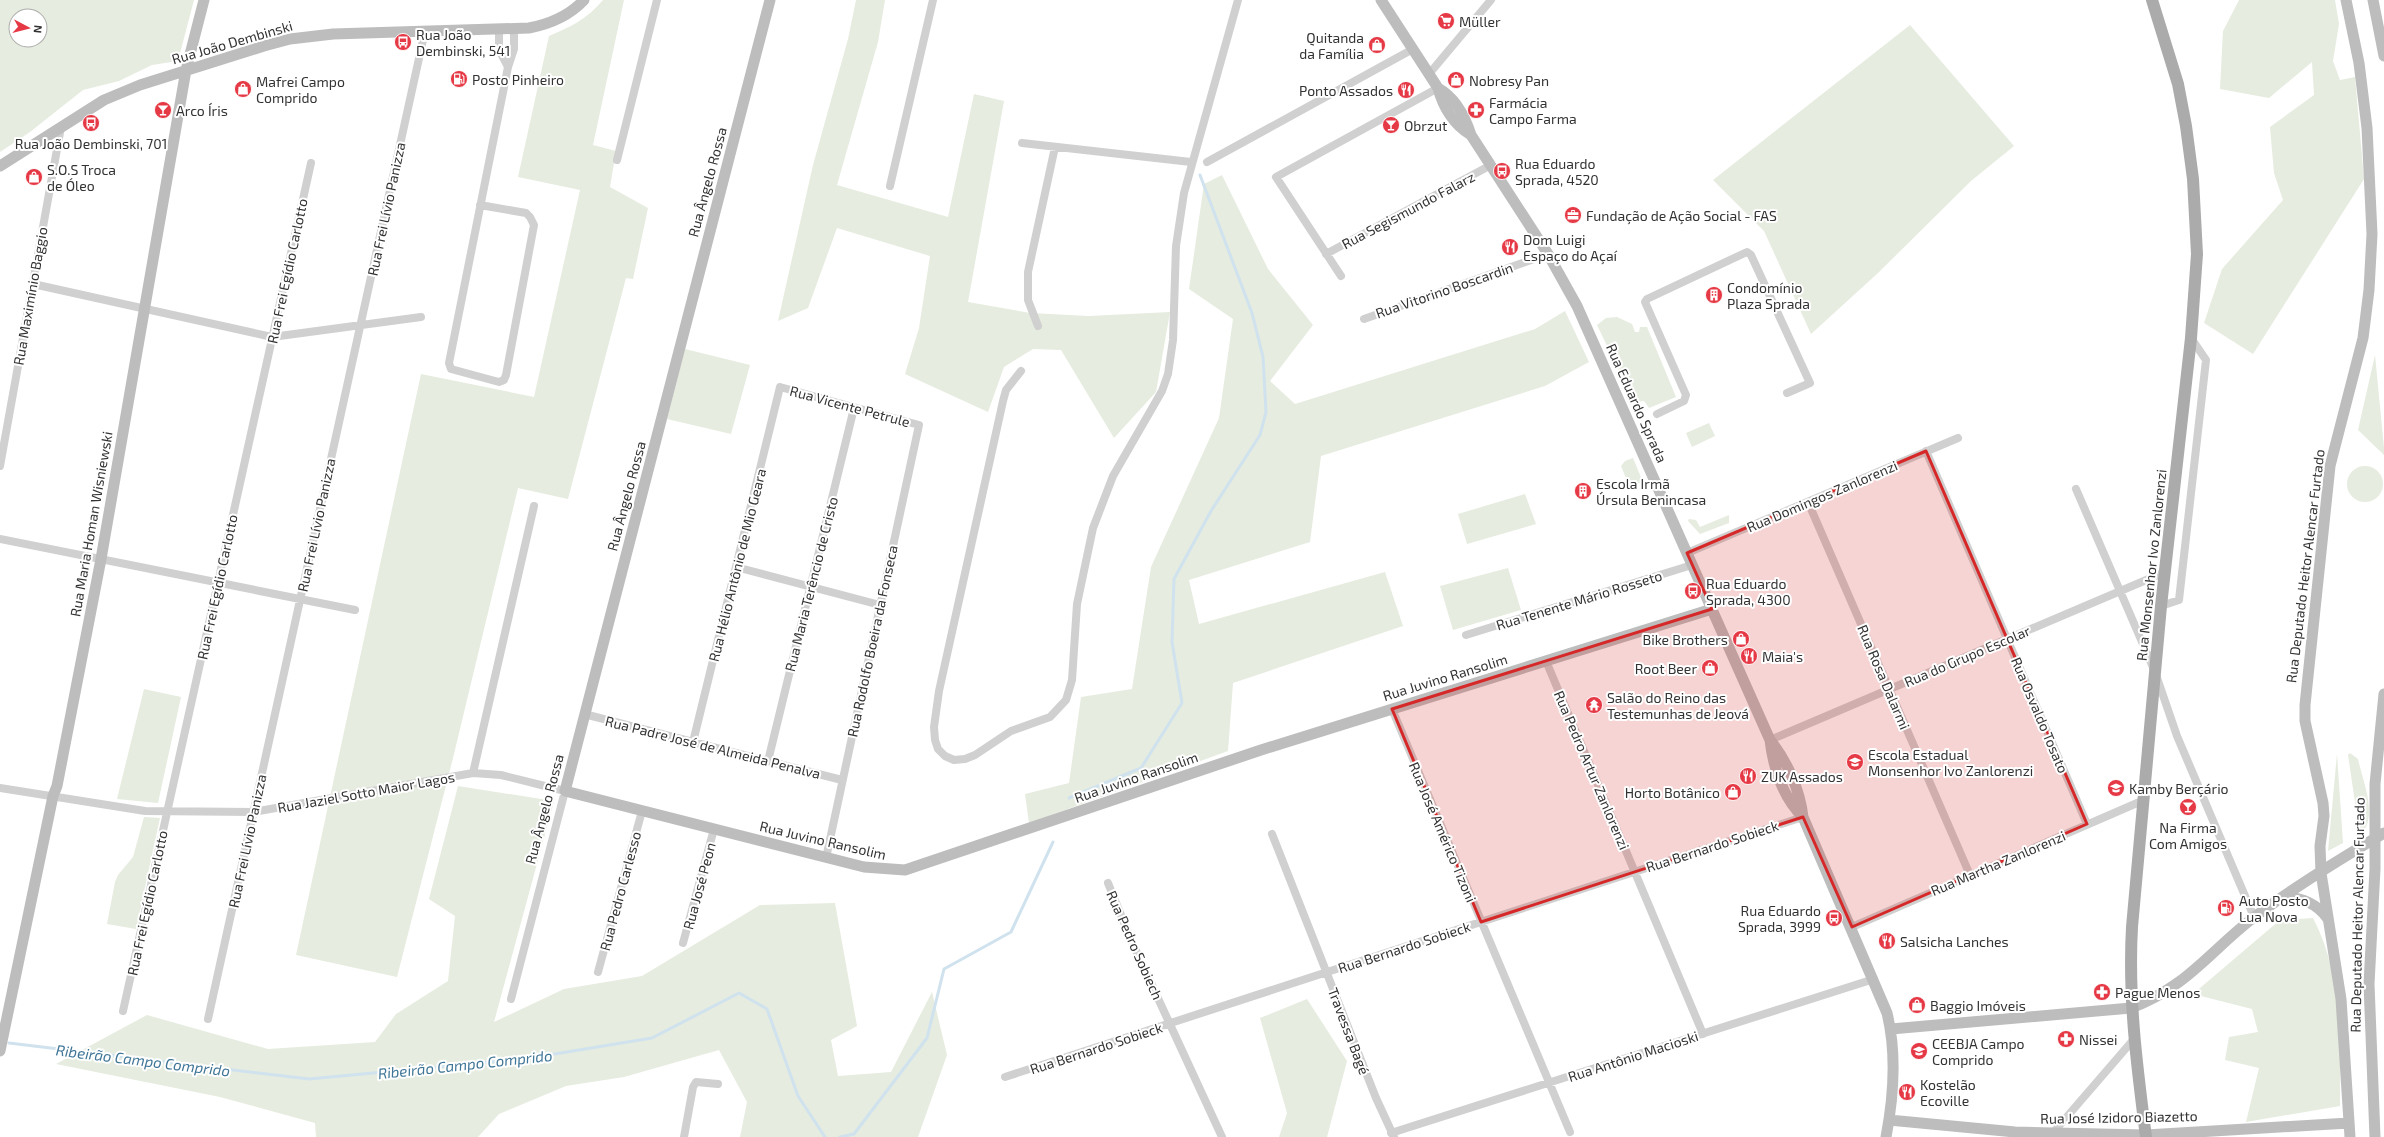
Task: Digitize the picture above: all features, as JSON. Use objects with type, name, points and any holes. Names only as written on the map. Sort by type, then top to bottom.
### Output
[{"type":"main road","name":"Rua Monsenhor Ivo Zanlorenzi","points":[[2146,1136],[2131,1008],[2132,928],[2161,606],[2190,338],[2196,254],[2193,179],[2178,84],[2152,0]]},
{"type":"street","name":"Rua Maria Homan Wisniewski","points":[[0,1051],[52,796],[57,786],[101,559],[186,70],[204,0]]},
{"type":"street","name":"Rua João Dembinski","points":[[0,166],[104,100],[140,85],[290,39],[356,32],[499,30],[529,28],[556,21],[570,13],[584,0]]},
{"type":"street","points":[[618,160],[657,0]]},
{"type":"street","name":"Rua Ângelo Rossa","points":[[510,999],[770,0]]},
{"type":"street","points":[[890,186],[933,0]]},
{"type":"street","points":[[1021,371],[1006,390],[1003,401],[939,691],[934,727],[935,740],[938,749],[945,756],[954,760],[965,759],[975,755],[1011,731],[1050,718],[1059,710],[1070,690],[1077,604],[1093,528],[1113,476],[1162,391],[1168,374],[1173,340],[1179,218],[1191,162],[1238,0]]},
{"type":"street","name":"Rua Eduardo Sprada","points":[[1381,0],[1438,88],[1442,101],[1460,129],[1471,135],[1548,254],[1587,327],[1770,740],[1782,755],[1801,802],[1803,817],[1852,926],[1874,979],[1891,1029],[1894,1065],[1886,1137]]},
{"type":"street","points":[[1429,74],[1491,0]]},
{"type":"street","name":"Rua Deputado Heitor Alencar Furtado","points":[[2346,0],[2359,63],[2367,128],[2372,197],[2372,249],[2363,338],[2330,466],[2305,705],[2305,720],[2323,803],[2324,816],[2320,846],[2321,873],[2341,999],[2350,1137]]},
{"type":"street","points":[[2373,0],[2384,56]]},
{"type":"street","points":[[480,205],[526,213],[534,225],[506,375],[504,380],[499,382],[449,367],[480,205],[508,67],[514,49],[514,29]]},
{"type":"street","points":[[499,30],[500,50],[508,67]]},
{"type":"street","name":"Rua Frei Lívio Panizza","points":[[208,1019],[425,31]]},
{"type":"street","points":[[1207,162],[1413,49]]},
{"type":"street","points":[[1341,276],[1276,177],[1438,88]]},
{"type":"street","name":"Rua Maximínio Baggio","points":[[0,466],[61,127]]},
{"type":"street","points":[[1022,143],[1191,162]]},
{"type":"street","points":[[1038,326],[1028,300],[1028,272],[1055,147]]},
{"type":"street","name":"Rua Frei Egídio Carlotto","points":[[123,1011],[311,163]]},
{"type":"street","name":"Rua Segismundo Falarz","points":[[1326,254],[1491,165]]},
{"type":"street","points":[[1657,414],[1684,401],[1686,395],[1645,302],[1647,299],[1748,252],[1751,255],[1810,383],[1787,393]]},
{"type":"street","name":"Rua Vitorino Boscardin","points":[[1364,319],[1548,254]]},
{"type":"street","points":[[33,284],[272,337],[421,317]]},
{"type":"street","points":[[2161,606],[2179,600],[2206,360],[2190,338]]},
{"type":"street","name":"Rua Vicente Petrule","points":[[780,387],[919,425]]},
{"type":"street","name":"Rua Hélio Antônio de Mio Geara","points":[[693,742],[780,387]]},
{"type":"street","name":"Rua Maria Terêncio de Cristo","points":[[768,761],[854,408]]},
{"type":"street","name":"Rua Rodolfo Boeira da Fonseca","points":[[826,858],[919,425]]},
{"type":"street","name":"Rua Domingos Zanlorenzi","points":[[1687,553],[1958,438]]},
{"type":"street","name":"Rua Osvaldo Tosato","points":[[1926,451],[2087,824]]},
{"type":"street","points":[[2076,489],[2155,672],[2177,736],[2254,917]]},
{"type":"street","name":"Rua Rosa Dalarmi","points":[[1808,502],[1970,875]]},
{"type":"street","points":[[473,773],[534,506]]},
{"type":"street","points":[[0,539],[355,610]]},
{"type":"street","name":"Rua Tenente Mário Rosseto","points":[[1466,635],[1692,565]]},
{"type":"street","points":[[736,567],[880,605]]},
{"type":"street","name":"Rua do Grupo Escolar","points":[[1770,740],[2165,572]]},
{"type":"street","name":"Rua Juvino Ransolim","points":[[565,791],[877,870],[905,870],[919,867],[1261,750],[1712,609]]},
{"type":"street","name":"Rua Pedro Artur Zanlorenzi","points":[[1546,661],[1703,1034]]},
{"type":"street","name":"Rua Deputado Heitor Alencar Furtado","points":[[2375,1137],[2379,1120],[2368,1002],[2380,836],[2375,784],[2384,694]]},
{"type":"street","name":"Rua José Américo Tizoni","points":[[1392,709],[1570,1132]]},
{"type":"street","name":"Rua Padre José de Almeida Penalva","points":[[584,714],[842,780]]},
{"type":"street","name":"Rua Jaziel Sotto Maior Lagos","points":[[0,788],[122,809],[167,813],[253,812],[473,773],[501,775],[565,791]]},
{"type":"street","points":[[2375,784],[2384,796]]},
{"type":"street","name":"Rua Martha Zanlorenzi","points":[[1852,926],[2144,800]]},
{"type":"street","name":"Rua Pedro Carlesso","points":[[598,972],[642,810]]},
{"type":"street","name":"Rua Bernardo Sobieck","points":[[1006,1077],[1803,817]]},
{"type":"street","name":"Rua José Peon","points":[[684,943],[714,829]]},
{"type":"street","name":"Travessa Bagé","points":[[1272,834],[1326,972],[1393,1135]]},
{"type":"street","points":[[1891,1029],[2131,1008],[2154,999],[2182,981],[2254,917],[2284,896],[2380,836]]},
{"type":"street","name":"Rua Pedro Sobiech","points":[[1108,883],[1222,1137]]},
{"type":"street","points":[[2284,896],[2314,905],[2322,910],[2328,919]]},
{"type":"street","name":"Rua Antônio Macioski","points":[[1393,1135],[1549,1083],[1874,979]]},
{"type":"street","points":[[2052,1134],[2134,1039]]},
{"type":"street","points":[[684,1137],[693,1088],[696,1082],[718,1084]]},
{"type":"street","name":"Rua José Izidoro Biazetto","points":[[1889,1120],[1974,1129],[2052,1134],[2146,1136],[2349,1123]]},
{"type":"highlighted area","points":[[1926,451],[2087,824],[1852,927],[1803,817],[1481,922],[1392,709],[1712,609],[1687,553]]},
{"type":"shaded area","points":[[0,0],[194,0],[178,61],[152,65],[119,81],[83,90],[30,132],[0,152]]},
{"type":"shaded area","points":[[603,0],[624,0],[593,145],[616,151],[610,187],[648,208],[633,279],[626,278],[568,499],[518,488],[453,758],[397,977],[296,955],[421,374],[534,397],[580,190],[518,177],[549,36],[579,21]]},
{"type":"shaded area","points":[[856,0],[885,0],[878,42],[837,185],[948,217],[974,94],[1004,101],[968,302],[1030,313],[1089,316],[1170,312],[1156,392],[1114,438],[1061,350],[1033,349],[1004,367],[988,412],[905,374],[919,328],[930,256],[837,228],[808,308],[778,321],[813,165],[848,39]]},
{"type":"shaded area","points":[[2239,0],[2335,0],[2339,24],[2333,61],[2340,80],[2355,77],[2364,179],[2253,354],[2204,323],[2222,269],[2283,200],[2274,173],[2270,127],[2314,95],[2312,62],[2269,98],[2220,89],[2223,31]]},
{"type":"shaded area","points":[[1910,25],[2014,146],[1971,181],[1878,273],[1811,334],[1764,231],[1713,180]]},
{"type":"shaded area","points":[[1222,175],[1268,269],[1313,325],[1270,381],[1295,404],[1535,329],[1565,311],[1589,362],[1545,386],[1321,456],[1310,542],[1189,580],[1199,624],[1385,572],[1403,626],[1233,683],[1228,751],[1029,823],[1025,794],[1069,783],[1081,697],[1132,689],[1151,567],[1219,418],[1233,319],[1189,289],[1204,184]]},
{"type":"shaded area","points":[[1617,317],[1632,324],[1635,332],[1639,332],[1640,327],[1647,327],[1676,397],[1649,408],[1644,401],[1634,402],[1597,325],[1606,318]]},
{"type":"shaded area","points":[[685,349],[750,365],[731,434],[667,419]]},
{"type":"shaded area","points":[[2375,355],[2384,448],[2384,455],[2358,430]]},
{"type":"shaded area","points":[[1709,423],[1715,436],[1692,447],[1686,433]]},
{"type":"shaded area","points":[[1633,458],[1643,482],[1632,485],[1628,483],[1621,466],[1625,461]]},
{"type":"shaded area","points":[[2365,466],[2375,469],[2380,474],[2383,484],[2380,494],[2375,499],[2365,502],[2355,499],[2350,494],[2347,484],[2350,474],[2355,469]]},
{"type":"shaded area","points":[[1525,494],[1536,524],[1467,544],[1458,514]]},
{"type":"shaded area","points":[[1729,515],[1729,523],[1700,534],[1688,521],[1689,519],[1696,520],[1700,527]]},
{"type":"shaded area","points":[[1508,568],[1521,610],[1453,630],[1440,586]]},
{"type":"shaded area","points":[[144,689],[181,697],[158,803],[117,799]]},
{"type":"shaded area","points":[[2350,753],[2358,759],[2368,799],[2368,819],[2366,828],[2360,836],[2348,755]]},
{"type":"shaded area","points":[[2337,754],[2343,843],[2328,851]]},
{"type":"shaded area","points":[[458,786],[554,801],[494,1022],[564,989],[642,976],[760,905],[835,903],[857,1026],[831,1040],[838,1076],[891,1072],[932,992],[947,1055],[918,1137],[740,1137],[747,1102],[719,1050],[624,1077],[566,1086],[499,1114],[478,1137],[316,1137],[315,1123],[220,1097],[56,1064],[147,1015],[268,1049],[375,1042],[396,1014],[448,981],[455,916],[429,899]]},
{"type":"shaded area","points":[[144,817],[160,818],[136,929],[107,924],[115,882],[118,875],[133,857]]},
{"type":"shaded area","points":[[2313,918],[2323,940],[2335,986],[2338,1010],[2340,1058],[2340,1106],[2246,1122],[2259,1068],[2225,1060],[2229,1037],[2258,1032],[2252,1009],[2193,994],[2280,920]]},
{"type":"shaded area","points":[[1307,999],[1347,1061],[1327,1137],[1279,1137],[1287,1113],[1260,1018]]},
{"type":"waterway","name":"Ribeirão Campo Comprido","points":[[1069,798],[1141,768],[1182,703],[1172,642],[1174,579],[1211,511],[1260,435],[1266,412],[1263,357],[1252,313],[1200,175]]},
{"type":"waterway","name":"Ribeirão Campo Comprido","points":[[840,1137],[854,1134],[927,1038],[944,969],[1011,932],[1053,842]]},
{"type":"waterway","name":"Ribeirão Campo Comprido","points":[[9,1043],[309,1079],[524,1059],[652,1038],[739,993],[767,1009],[798,1096],[825,1137]]},
{"type":"place","name":"Müller","points":[[1446,21]]},
{"type":"place","name":"Rua João Dembinski, 541","points":[[403,42]]},
{"type":"place","name":"Quitanda da Família","points":[[1377,45]]},
{"type":"place","name":"Posto Pinheiro","points":[[459,79]]},
{"type":"place","name":"Nobresy Pan","points":[[1456,80]]},
{"type":"place","name":"Mafrei Campo Comprido","points":[[243,89]]},
{"type":"place","name":"Ponto Assados","points":[[1406,90]]},
{"type":"place","name":"Arco Íris","points":[[163,110]]},
{"type":"place","name":"Farmácia Campo Farma","points":[[1476,110]]},
{"type":"place","name":"Rua João Dembinski, 701","points":[[91,123]]},
{"type":"place","name":"Obrzut","points":[[1391,125]]},
{"type":"place","name":"Rua Eduardo Sprada, 4520","points":[[1502,171]]},
{"type":"place","name":"S.O.S Troca de Óleo","points":[[34,177]]},
{"type":"place","name":"Fundação de Ação Social - FAS","points":[[1573,215]]},
{"type":"place","name":"Dom Luigi Espaço do Açaí","points":[[1510,247]]},
{"type":"place","name":"Condomínio Plaza Sprada","points":[[1714,295]]},
{"type":"place","name":"Escola Irmã Úrsula Benincasa","points":[[1583,491]]},
{"type":"place","name":"Rua Eduardo Sprada, 4300","points":[[1693,591]]},
{"type":"place","name":"Bike Brothers","points":[[1741,639]]},
{"type":"place","name":"Maia's","points":[[1749,656]]},
{"type":"place","name":"Root Beer","points":[[1710,668]]},
{"type":"place","name":"Salão do Reino das Testemunhas de Jeová","points":[[1594,705]]},
{"type":"place","name":"Escola Estadual Monsenhor Ivo Zanlorenzi","points":[[1855,762]]},
{"type":"place","name":"ZUK Assados","points":[[1748,776]]},
{"type":"place","name":"Kamby Berçário","points":[[2116,788]]},
{"type":"place","name":"Horto Botânico","points":[[1733,792]]},
{"type":"place","name":"Na Firma Com Amigos","points":[[2188,807]]},
{"type":"place","name":"Auto Posto Lua Nova","points":[[2226,908]]},
{"type":"place","name":"Rua Eduardo Sprada, 3999","points":[[1834,918]]},
{"type":"place","name":"Salsicha Lanches","points":[[1887,941]]},
{"type":"place","name":"Pague Menos","points":[[2102,992]]},
{"type":"place","name":"Baggio Imóveis","points":[[1917,1005]]},
{"type":"place","name":"Nissei","points":[[2066,1039]]},
{"type":"place","name":"CEEBJA Campo Comprido","points":[[1919,1051]]},
{"type":"place","name":"Kostelão Ecoville","points":[[1907,1092]]}]
